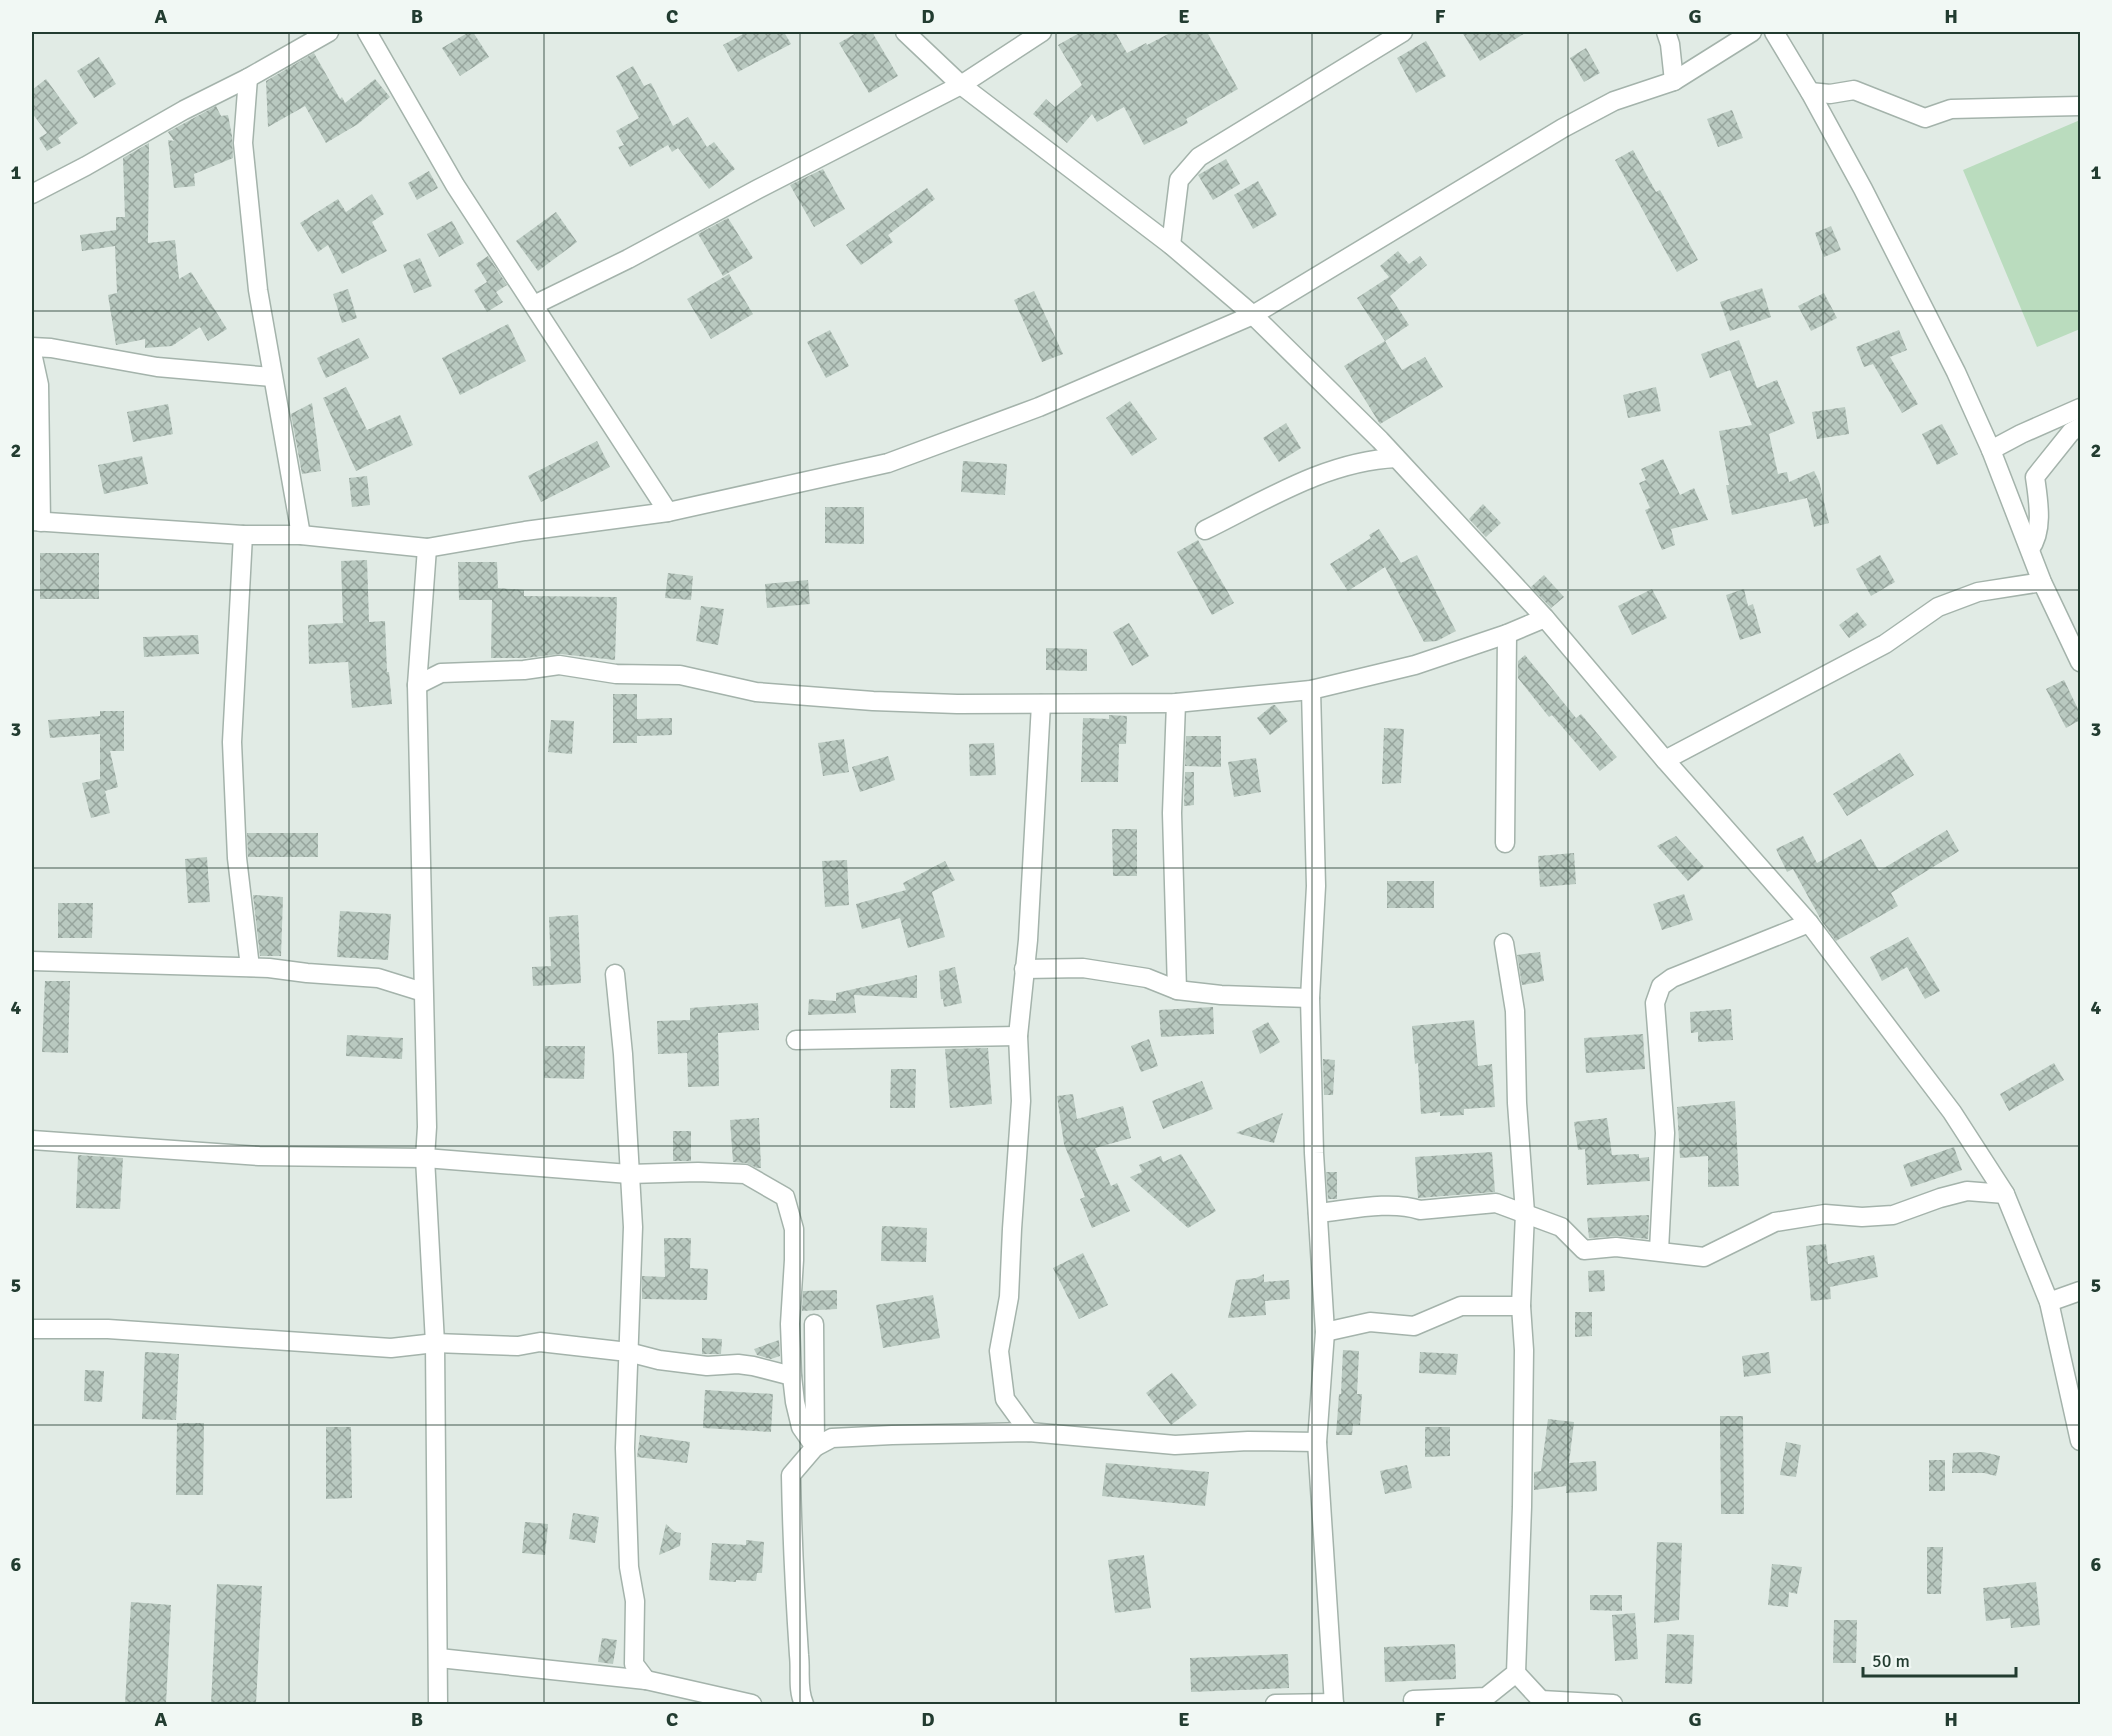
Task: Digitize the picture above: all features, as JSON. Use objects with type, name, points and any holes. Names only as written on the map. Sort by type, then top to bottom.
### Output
[{"type":"street","points":[[32,194],[329,32]]},
{"type":"street","points":[[367,32],[455,185],[668,512]]},
{"type":"street","points":[[905,32],[962,86],[1171,245],[1253,315],[1396,458],[1545,618],[1665,760],[1809,923],[1952,1112],[2006,1194],[2049,1302],[2080,1441]]},
{"type":"street","points":[[534,305],[962,86],[1042,32]]},
{"type":"street","points":[[1171,245],[1179,180],[1199,157],[1403,32]]},
{"type":"street","points":[[1666,32],[1670,44],[1674,81]]},
{"type":"street","points":[[32,353],[39,385],[36,522],[243,535],[301,534],[427,548],[525,531],[668,512],[888,463],[1039,407],[1253,315],[1563,128],[1614,101],[1674,81],[1752,32]]},
{"type":"street","points":[[1774,32],[1863,189],[1956,372],[1991,450],[2042,582],[2080,662]]},
{"type":"street","points":[[248,78],[243,143],[258,290],[301,534]]},
{"type":"street","points":[[1810,92],[1830,94],[1854,90],[1925,118],[1952,109],[2080,106]]},
{"type":"street","points":[[32,347],[51,348],[157,367],[272,377]]},
{"type":"street","points":[[1991,450],[2080,408]]},
{"type":"street","points":[[2030,549],[2040,512],[2035,477],[2071,432],[2080,427]]},
{"type":"street","points":[[1205,530],[1316,475],[1366,460],[1396,458]]},
{"type":"street","points":[[243,535],[232,742],[237,858],[250,967]]},
{"type":"street","points":[[427,548],[417,686],[427,1127],[425,1158],[435,1343],[438,1704]]},
{"type":"street","points":[[1665,760],[1885,644],[1938,607],[1978,592],[2042,582]]},
{"type":"street","points":[[417,686],[441,673],[524,670],[559,665],[616,674],[680,675],[756,692],[873,701],[1041,704],[1176,703],[1311,690],[1415,665],[1507,634],[1545,618]]},
{"type":"street","points":[[1505,843],[1507,634]]},
{"type":"street","points":[[1275,1704],[1334,1704],[1317,1442],[1325,1332],[1310,998],[1316,886],[1311,690]]},
{"type":"street","points":[[1176,703],[1172,813],[1177,990]]},
{"type":"street","points":[[1029,1432],[1005,1399],[999,1351],[1009,1297],[1021,1101],[1018,1036],[1028,940],[1041,704]]},
{"type":"street","points":[[1659,1250],[1665,1133],[1655,1003],[1661,986],[1672,978],[1809,923]]},
{"type":"street","points":[[1504,944],[1515,1011],[1517,1103],[1525,1213],[1521,1306],[1524,1350],[1522,1507],[1516,1673],[1541,1700],[1613,1704]]},
{"type":"street","points":[[32,961],[250,967],[378,978],[423,992]]},
{"type":"street","points":[[1024,969],[1083,968],[1147,978],[1177,990],[1221,995],[1310,998]]},
{"type":"street","points":[[615,974],[623,1054],[633,1227],[625,1448],[629,1567],[635,1601],[634,1664],[646,1680]]},
{"type":"street","points":[[796,1040],[1018,1036]]},
{"type":"street","points":[[32,1140],[259,1156],[425,1158],[629,1174],[698,1172],[745,1174],[785,1197],[794,1229],[790,1324],[792,1376],[801,1427],[815,1447]]},
{"type":"street","points":[[1318,1213],[1373,1207],[1409,1206],[1420,1210],[1496,1203],[1561,1227],[1584,1250],[1616,1247],[1659,1250],[1704,1257],[1775,1222],[1825,1214],[1862,1217],[1893,1215],[1967,1191],[2006,1194]]},
{"type":"street","points":[[2049,1302],[2080,1291]]},
{"type":"street","points":[[1325,1332],[1370,1322],[1414,1326],[1461,1306],[1521,1306]]},
{"type":"street","points":[[814,1324],[815,1447]]},
{"type":"street","points":[[32,1329],[108,1329],[391,1348],[435,1343],[518,1346],[540,1342],[628,1352],[659,1360],[707,1366],[738,1364],[753,1366],[792,1376]]},
{"type":"street","points":[[804,1704],[800,1695],[800,1665],[792,1563],[791,1475],[815,1447],[832,1438],[1029,1432],[1175,1445],[1248,1441],[1317,1442]]},
{"type":"street","points":[[439,1658],[646,1680],[752,1704]]},
{"type":"street","points":[[1413,1700],[1486,1697],[1516,1673]]},
{"type":"green space","points":[[2080,120],[2080,329],[2037,347],[1963,170]]},
{"type":"building","points":[[469,32],[473,32],[489,57],[460,76],[442,48]]},
{"type":"building","points":[[747,32],[784,32],[791,44],[738,72],[723,45]]},
{"type":"building","points":[[858,32],[872,32],[898,76],[869,93],[839,43]]},
{"type":"building","points":[[1081,32],[1115,32],[1127,53],[1172,32],[1207,32],[1238,89],[1186,119],[1188,123],[1144,145],[1124,107],[1097,122],[1092,114],[1067,143],[1033,114],[1046,99],[1055,107],[1082,85],[1058,45]]},
{"type":"building","points":[[1462,32],[1527,32],[1480,61]]},
{"type":"building","points":[[1426,41],[1446,76],[1416,93],[1397,58]]},
{"type":"building","points":[[1586,48],[1600,73],[1584,82],[1570,58]]},
{"type":"building","points":[[314,53],[340,99],[342,97],[345,103],[375,79],[390,97],[358,124],[326,143],[305,106],[268,127],[266,81]]},
{"type":"building","points":[[99,57],[116,84],[94,98],[77,71]]},
{"type":"building","points":[[633,66],[644,86],[651,83],[673,126],[688,117],[707,147],[714,142],[735,169],[709,189],[678,148],[672,152],[668,145],[630,167],[618,147],[624,145],[616,131],[639,118],[616,76]]},
{"type":"building","points":[[46,79],[78,123],[58,138],[61,143],[47,151],[39,138],[47,133],[32,113],[32,90]]},
{"type":"building","points":[[216,106],[221,116],[228,115],[233,158],[194,174],[195,186],[174,188],[168,140],[174,141],[168,132]]},
{"type":"building","points":[[1732,110],[1743,138],[1718,147],[1707,119]]},
{"type":"building","points":[[149,143],[148,243],[175,240],[179,279],[191,272],[227,329],[208,341],[200,327],[172,346],[145,348],[145,339],[116,345],[108,295],[117,293],[115,246],[82,251],[80,235],[116,230],[116,217],[125,217],[123,158]]},
{"type":"building","points":[[1633,150],[1656,192],[1660,190],[1698,260],[1677,272],[1615,160]]},
{"type":"building","points":[[1226,159],[1240,184],[1213,200],[1198,175]]},
{"type":"building","points":[[823,169],[845,209],[814,227],[790,185]]},
{"type":"building","points":[[429,171],[438,188],[417,200],[408,183]]},
{"type":"building","points":[[1258,181],[1277,215],[1253,229],[1234,195]]},
{"type":"building","points":[[927,188],[935,199],[888,235],[893,242],[861,265],[846,245]]},
{"type":"building","points":[[372,194],[384,214],[372,222],[387,251],[342,274],[328,245],[318,252],[300,223],[338,199],[346,212]]},
{"type":"building","points":[[556,212],[577,242],[538,271],[516,241]]},
{"type":"building","points":[[728,218],[753,258],[723,276],[698,234]]},
{"type":"building","points":[[452,221],[464,243],[439,257],[427,234]]},
{"type":"building","points":[[1831,226],[1841,250],[1824,257],[1815,233]]},
{"type":"building","points":[[1398,251],[1409,264],[1420,256],[1427,265],[1390,296],[1409,325],[1385,341],[1357,298],[1389,277],[1380,266]]},
{"type":"building","points":[[488,256],[507,285],[496,292],[503,302],[487,312],[474,290],[487,282],[476,264]]},
{"type":"building","points":[[420,258],[432,286],[414,293],[403,265]]},
{"type":"building","points":[[729,274],[753,314],[711,339],[687,299]]},
{"type":"building","points":[[1762,288],[1771,317],[1730,331],[1720,302]]},
{"type":"building","points":[[348,289],[357,318],[342,323],[333,294]]},
{"type":"building","points":[[1034,291],[1063,354],[1042,362],[1014,300]]},
{"type":"building","points":[[1824,293],[1837,318],[1811,331],[1798,306]]},
{"type":"building","points":[[508,324],[526,361],[460,395],[442,358]]},
{"type":"building","points":[[830,330],[849,366],[826,378],[807,342]]},
{"type":"building","points":[[1899,330],[1907,350],[1890,357],[1918,404],[1902,413],[1873,364],[1864,367],[1856,347]]},
{"type":"building","points":[[359,338],[369,358],[326,378],[317,358]]},
{"type":"building","points":[[1739,340],[1757,388],[1777,380],[1795,423],[1769,434],[1778,474],[1787,472],[1789,482],[1814,471],[1819,481],[1829,523],[1814,527],[1807,498],[1732,515],[1719,431],[1752,425],[1730,370],[1710,378],[1701,354]]},
{"type":"building","points":[[1385,341],[1402,370],[1425,357],[1443,387],[1380,424],[1344,366]]},
{"type":"building","points":[[346,387],[367,430],[400,415],[413,445],[356,471],[323,398]]},
{"type":"building","points":[[1656,387],[1661,411],[1628,418],[1623,395]]},
{"type":"building","points":[[1130,401],[1157,439],[1132,456],[1106,418]]},
{"type":"building","points":[[312,403],[321,471],[302,474],[291,414]]},
{"type":"building","points":[[168,404],[173,434],[133,442],[127,412]]},
{"type":"building","points":[[1845,407],[1849,434],[1817,439],[1812,412]]},
{"type":"building","points":[[1286,423],[1301,448],[1279,462],[1263,438]]},
{"type":"building","points":[[1942,424],[1958,454],[1937,465],[1922,434]]},
{"type":"building","points":[[597,441],[610,467],[541,502],[528,476]]},
{"type":"building","points":[[142,456],[148,484],[104,494],[98,465]]},
{"type":"building","points":[[1663,459],[1680,495],[1694,488],[1708,520],[1671,529],[1675,545],[1662,550],[1645,510],[1650,508],[1639,483],[1646,480],[1641,469]]},
{"type":"building","points":[[963,461],[1007,464],[1005,495],[961,492]]},
{"type":"building","points":[[367,476],[370,505],[352,507],[349,478]]},
{"type":"building","points":[[1483,504],[1501,523],[1486,537],[1469,519]]},
{"type":"building","points":[[825,507],[864,507],[864,544],[825,543]]},
{"type":"building","points":[[1379,529],[1401,563],[1417,555],[1456,631],[1437,641],[1424,642],[1385,567],[1348,591],[1330,564],[1371,538],[1369,535]]},
{"type":"building","points":[[1198,540],[1234,603],[1212,615],[1177,552]]},
{"type":"building","points":[[40,553],[99,553],[99,599],[40,599]]},
{"type":"building","points":[[1880,555],[1895,582],[1871,596],[1856,569]]},
{"type":"building","points":[[367,560],[369,622],[385,621],[387,672],[389,672],[392,704],[352,708],[348,662],[309,664],[308,625],[343,623],[341,561]]},
{"type":"building","points":[[458,562],[497,562],[498,588],[524,590],[524,596],[617,597],[615,660],[560,654],[525,658],[491,658],[492,600],[459,600]]},
{"type":"building","points":[[668,573],[693,576],[691,600],[665,598]]},
{"type":"building","points":[[1544,575],[1564,597],[1551,608],[1531,587]]},
{"type":"building","points":[[808,580],[810,604],[767,608],[765,584]]},
{"type":"building","points":[[1652,589],[1667,618],[1632,635],[1618,606]]},
{"type":"building","points":[[1744,589],[1748,606],[1753,604],[1761,633],[1740,640],[1726,595]]},
{"type":"building","points":[[701,606],[724,609],[718,645],[696,641]]},
{"type":"building","points":[[1857,612],[1867,625],[1849,638],[1839,625]]},
{"type":"building","points":[[1129,623],[1149,656],[1132,666],[1113,632]]},
{"type":"building","points":[[198,635],[199,654],[144,657],[143,637]]},
{"type":"building","points":[[1046,648],[1087,649],[1087,671],[1046,670]]},
{"type":"building","points":[[1525,655],[1576,718],[1581,714],[1617,757],[1600,771],[1552,715],[1549,717],[1518,678],[1518,661]]},
{"type":"building","points":[[2064,680],[2080,713],[2080,720],[2066,728],[2046,689]]},
{"type":"building","points":[[613,694],[637,694],[637,719],[672,718],[672,735],[637,736],[637,743],[613,743]]},
{"type":"building","points":[[1273,705],[1288,721],[1270,735],[1257,718]]},
{"type":"building","points":[[100,711],[124,711],[124,751],[110,751],[118,787],[105,791],[110,813],[91,818],[82,783],[100,779],[100,734],[50,738],[48,720],[100,716]]},
{"type":"building","points":[[1109,715],[1127,716],[1126,744],[1119,744],[1118,782],[1081,782],[1083,718],[1109,719]]},
{"type":"building","points":[[551,720],[574,721],[572,754],[548,752]]},
{"type":"building","points":[[1384,728],[1404,729],[1401,783],[1382,784]]},
{"type":"building","points":[[1186,736],[1221,736],[1221,767],[1185,766]]},
{"type":"building","points":[[844,739],[849,772],[823,776],[818,743]]},
{"type":"building","points":[[994,743],[996,775],[970,776],[969,744]]},
{"type":"building","points":[[1900,753],[1914,775],[1847,816],[1833,794]]},
{"type":"building","points":[[888,756],[895,780],[860,792],[852,767]]},
{"type":"building","points":[[1256,758],[1261,792],[1234,797],[1228,762]]},
{"type":"building","points":[[1185,772],[1194,772],[1194,805],[1184,806]]},
{"type":"building","points":[[1112,829],[1137,829],[1137,876],[1113,876]]},
{"type":"building","points":[[1947,830],[1959,851],[1891,893],[1898,906],[1836,941],[1821,920],[1793,869],[1787,872],[1776,849],[1803,836],[1817,863],[1861,839],[1879,871]]},
{"type":"building","points":[[247,833],[318,833],[318,857],[248,857]]},
{"type":"building","points":[[1676,836],[1704,867],[1688,881],[1657,846]]},
{"type":"building","points":[[1574,853],[1576,884],[1540,887],[1538,856]]},
{"type":"building","points":[[207,857],[210,902],[188,903],[185,859]]},
{"type":"building","points":[[847,860],[849,905],[825,907],[822,861]]},
{"type":"building","points":[[945,861],[955,880],[932,892],[945,937],[908,948],[900,918],[862,929],[856,904],[906,890],[903,883]]},
{"type":"building","points":[[1387,881],[1434,881],[1434,908],[1387,908]]},
{"type":"building","points":[[1684,894],[1693,920],[1662,930],[1653,904]]},
{"type":"building","points":[[253,895],[283,897],[281,956],[260,956]]},
{"type":"building","points":[[58,903],[93,903],[92,938],[58,938]]},
{"type":"building","points":[[340,911],[391,914],[388,960],[337,957]]},
{"type":"building","points":[[578,915],[581,983],[533,986],[532,967],[551,966],[549,917]]},
{"type":"building","points":[[1908,937],[1940,991],[1925,999],[1907,967],[1882,981],[1870,957]]},
{"type":"building","points":[[1540,952],[1544,981],[1522,985],[1517,955]]},
{"type":"building","points":[[955,967],[962,1003],[944,1007],[943,999],[941,999],[939,971]]},
{"type":"building","points":[[917,975],[917,998],[854,995],[856,1013],[808,1015],[809,999],[836,1001],[836,993]]},
{"type":"building","points":[[45,981],[70,981],[68,1053],[42,1052]]},
{"type":"building","points":[[758,1003],[759,1030],[718,1033],[719,1086],[688,1087],[687,1053],[658,1054],[657,1021],[690,1020],[690,1008]]},
{"type":"building","points":[[1213,1007],[1214,1034],[1161,1037],[1159,1010]]},
{"type":"building","points":[[1731,1009],[1733,1040],[1698,1042],[1698,1032],[1691,1033],[1690,1012]]},
{"type":"building","points":[[1474,1020],[1478,1066],[1492,1064],[1495,1107],[1464,1109],[1464,1115],[1440,1116],[1440,1112],[1421,1114],[1418,1063],[1415,1064],[1412,1026]]},
{"type":"building","points":[[1268,1022],[1280,1042],[1260,1054],[1252,1031]]},
{"type":"building","points":[[1643,1034],[1645,1069],[1586,1073],[1584,1038]]},
{"type":"building","points":[[347,1035],[403,1038],[402,1059],[346,1056]]},
{"type":"building","points":[[1149,1039],[1158,1066],[1141,1072],[1131,1046]]},
{"type":"building","points":[[545,1046],[585,1046],[584,1079],[544,1078]]},
{"type":"building","points":[[988,1048],[992,1104],[950,1108],[945,1049]]},
{"type":"building","points":[[1323,1059],[1335,1060],[1333,1095],[1324,1095]]},
{"type":"building","points":[[2054,1063],[2064,1080],[2009,1111],[2000,1094]]},
{"type":"building","points":[[891,1069],[916,1069],[915,1108],[890,1108]]},
{"type":"building","points":[[1202,1081],[1213,1109],[1163,1129],[1152,1101]]},
{"type":"building","points":[[1073,1094],[1077,1119],[1123,1106],[1131,1138],[1095,1148],[1111,1186],[1117,1183],[1130,1211],[1092,1228],[1080,1199],[1085,1197],[1064,1144],[1057,1096]]},
{"type":"building","points":[[1735,1101],[1739,1186],[1708,1187],[1708,1156],[1680,1158],[1677,1107]]},
{"type":"building","points":[[1283,1113],[1274,1143],[1236,1133]]},
{"type":"building","points":[[759,1118],[761,1168],[733,1162],[730,1120]]},
{"type":"building","points":[[1607,1118],[1612,1155],[1639,1154],[1639,1158],[1649,1157],[1650,1181],[1587,1185],[1585,1149],[1578,1150],[1574,1122]]},
{"type":"building","points":[[673,1131],[691,1131],[691,1161],[673,1161]]},
{"type":"building","points":[[1954,1147],[1962,1170],[1911,1187],[1903,1165]]},
{"type":"building","points":[[1492,1152],[1495,1192],[1418,1198],[1415,1157]]},
{"type":"building","points":[[1181,1154],[1216,1211],[1188,1228],[1130,1177],[1142,1172],[1139,1165],[1161,1156],[1163,1162]]},
{"type":"building","points":[[78,1155],[123,1158],[120,1209],[76,1208]]},
{"type":"building","points":[[1326,1172],[1337,1172],[1337,1199],[1328,1199]]},
{"type":"building","points":[[1649,1215],[1648,1239],[1617,1236],[1589,1238],[1587,1218]]},
{"type":"building","points":[[882,1226],[927,1228],[926,1262],[881,1261]]},
{"type":"building","points":[[664,1238],[691,1238],[690,1268],[708,1269],[707,1300],[642,1299],[642,1276],[665,1277]]},
{"type":"building","points":[[1826,1244],[1828,1264],[1874,1255],[1878,1277],[1830,1287],[1831,1299],[1811,1301],[1806,1246]]},
{"type":"building","points":[[1083,1253],[1108,1305],[1079,1319],[1053,1268]]},
{"type":"building","points":[[1604,1270],[1605,1291],[1589,1292],[1588,1271]]},
{"type":"building","points":[[1264,1274],[1264,1282],[1289,1280],[1290,1299],[1265,1301],[1266,1315],[1228,1318],[1236,1280],[1256,1278]]},
{"type":"building","points":[[837,1290],[837,1309],[802,1311],[803,1291]]},
{"type":"building","points":[[933,1295],[940,1338],[883,1348],[876,1305]]},
{"type":"building","points":[[1575,1312],[1592,1312],[1592,1336],[1575,1337]]},
{"type":"building","points":[[702,1338],[722,1339],[721,1354],[702,1354]]},
{"type":"building","points":[[779,1340],[780,1356],[771,1359],[757,1355],[754,1349]]},
{"type":"building","points":[[1343,1350],[1359,1351],[1357,1394],[1362,1394],[1360,1425],[1353,1424],[1352,1435],[1336,1435]]},
{"type":"building","points":[[145,1352],[179,1354],[176,1420],[142,1419]]},
{"type":"building","points":[[1420,1352],[1458,1354],[1456,1375],[1419,1373]]},
{"type":"building","points":[[1769,1352],[1771,1373],[1744,1377],[1742,1356]]},
{"type":"building","points":[[85,1370],[104,1371],[102,1402],[84,1401]]},
{"type":"building","points":[[1172,1373],[1197,1405],[1171,1425],[1146,1393]]},
{"type":"building","points":[[705,1390],[773,1394],[771,1432],[703,1428]]},
{"type":"building","points":[[1720,1416],[1743,1416],[1744,1514],[1721,1514]]},
{"type":"building","points":[[1548,1419],[1574,1422],[1569,1463],[1596,1461],[1597,1491],[1566,1493],[1566,1486],[1534,1490],[1534,1472],[1541,1471]]},
{"type":"building","points":[[177,1423],[204,1423],[203,1495],[176,1495]]},
{"type":"building","points":[[326,1427],[351,1427],[352,1498],[326,1499]]},
{"type":"building","points":[[1425,1427],[1450,1427],[1450,1456],[1425,1457]]},
{"type":"building","points":[[640,1435],[690,1442],[687,1463],[637,1457]]},
{"type":"building","points":[[1786,1442],[1801,1445],[1796,1477],[1780,1475]]},
{"type":"building","points":[[1983,1452],[2000,1456],[1996,1476],[1984,1473],[1952,1473],[1953,1453]]},
{"type":"building","points":[[1929,1460],[1945,1460],[1945,1491],[1929,1491]]},
{"type":"building","points":[[1106,1463],[1209,1472],[1205,1506],[1102,1496]]},
{"type":"building","points":[[1407,1465],[1412,1488],[1385,1494],[1380,1471]]},
{"type":"building","points":[[573,1513],[599,1517],[595,1543],[569,1539]]},
{"type":"building","points":[[525,1522],[548,1524],[545,1555],[522,1553]]},
{"type":"building","points":[[666,1524],[675,1532],[681,1533],[680,1546],[659,1555]]},
{"type":"building","points":[[746,1540],[764,1542],[762,1573],[757,1573],[756,1581],[709,1580],[712,1543],[746,1545]]},
{"type":"building","points":[[1657,1542],[1682,1543],[1679,1620],[1654,1623]]},
{"type":"building","points":[[1927,1547],[1943,1547],[1941,1594],[1927,1594]]},
{"type":"building","points":[[1144,1555],[1151,1608],[1115,1613],[1108,1560]]},
{"type":"building","points":[[1772,1564],[1802,1567],[1797,1594],[1789,1592],[1788,1607],[1768,1605]]},
{"type":"building","points":[[2036,1582],[2040,1625],[2011,1628],[2010,1618],[1986,1621],[1983,1588]]},
{"type":"building","points":[[217,1584],[262,1586],[256,1704],[211,1704]]},
{"type":"building","points":[[1590,1595],[1622,1595],[1622,1611],[1590,1610]]},
{"type":"building","points":[[131,1602],[171,1605],[166,1704],[125,1704]]},
{"type":"building","points":[[1635,1613],[1638,1659],[1615,1661],[1612,1615]]},
{"type":"building","points":[[1834,1620],[1857,1620],[1856,1663],[1833,1663]]},
{"type":"building","points":[[1667,1634],[1694,1635],[1692,1684],[1665,1683]]},
{"type":"building","points":[[602,1638],[617,1640],[613,1664],[598,1662]]},
{"type":"building","points":[[1455,1644],[1456,1679],[1385,1682],[1384,1647]]},
{"type":"building","points":[[1288,1654],[1289,1688],[1191,1692],[1190,1658]]}]
